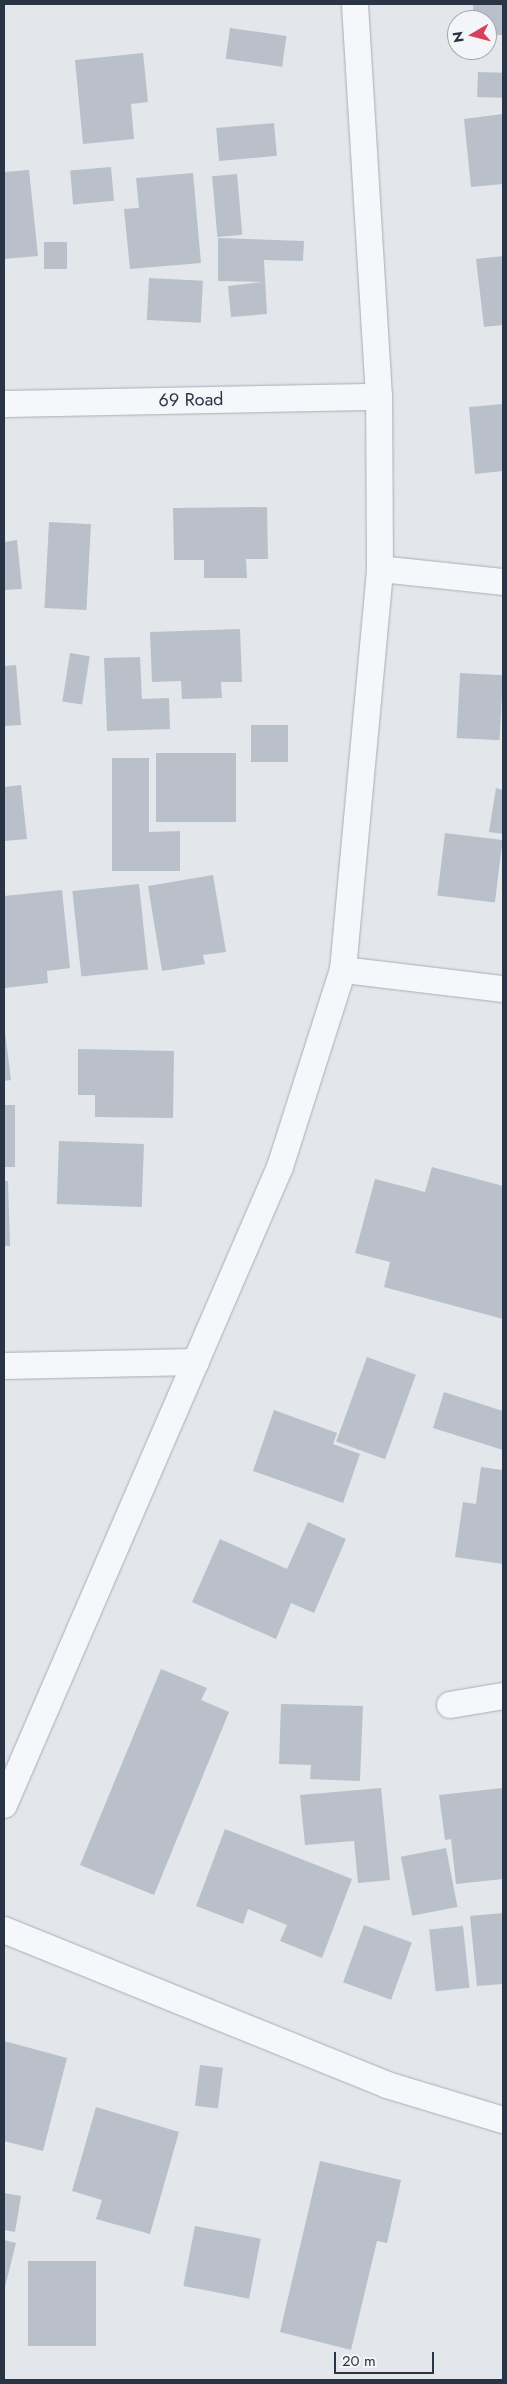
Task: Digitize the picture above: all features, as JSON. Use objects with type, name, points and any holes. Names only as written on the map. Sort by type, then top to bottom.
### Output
[{"type":"street","points":[[4,1805],[280,1166],[343,970],[380,569],[379,397],[355,4]]},
{"type":"street","name":"69 Road","points":[[4,404],[379,397]]},
{"type":"street","points":[[380,569],[503,582]]},
{"type":"street","points":[[343,970],[503,989]]},
{"type":"street","points":[[4,1366],[196,1362]]},
{"type":"street","points":[[450,1705],[503,1696]]},
{"type":"street","points":[[4,1930],[387,2085],[503,2120]]},
{"type":"building","points":[[473,4],[503,4],[503,35],[497,35],[497,10],[473,10]]},
{"type":"building","points":[[230,28],[286,36],[282,67],[226,59]]},
{"type":"building","points":[[143,53],[148,102],[131,104],[134,139],[83,144],[75,60]]},
{"type":"building","points":[[478,72],[503,73],[502,98],[477,97]]},
{"type":"building","points":[[503,114],[503,184],[471,187],[464,119]]},
{"type":"building","points":[[274,123],[277,156],[219,161],[216,128]]},
{"type":"building","points":[[111,167],[114,201],[73,204],[70,171]]},
{"type":"building","points":[[29,170],[38,256],[4,259],[4,172]]},
{"type":"building","points":[[193,173],[201,263],[130,269],[124,209],[139,208],[136,178]]},
{"type":"building","points":[[237,174],[242,235],[217,237],[212,176]]},
{"type":"building","points":[[218,238],[304,241],[303,261],[264,260],[267,314],[231,317],[228,286],[263,282],[218,281]]},
{"type":"building","points":[[44,242],[67,242],[67,269],[44,269]]},
{"type":"building","points":[[503,256],[503,325],[484,327],[476,259]]},
{"type":"building","points":[[149,278],[203,281],[201,323],[147,320]]},
{"type":"building","points":[[503,404],[503,471],[475,474],[469,407]]},
{"type":"building","points":[[267,507],[268,559],[246,559],[247,578],[204,578],[204,560],[174,560],[173,508]]},
{"type":"building","points":[[49,522],[91,524],[86,610],[44,608]]},
{"type":"building","points":[[17,540],[22,589],[4,590],[4,542]]},
{"type":"building","points":[[240,629],[242,682],[221,682],[222,698],[182,699],[181,681],[152,682],[150,632]]},
{"type":"building","points":[[70,653],[90,656],[82,705],[62,701]]},
{"type":"building","points":[[140,657],[142,699],[169,698],[170,729],[107,731],[104,658]]},
{"type":"building","points":[[16,665],[21,725],[4,726],[4,666]]},
{"type":"building","points":[[460,673],[503,675],[500,740],[457,738]]},
{"type":"building","points":[[251,725],[288,725],[288,762],[251,762]]},
{"type":"building","points":[[156,753],[236,753],[236,822],[156,822]]},
{"type":"building","points":[[112,758],[149,758],[149,832],[180,831],[180,871],[112,871]]},
{"type":"building","points":[[21,785],[27,839],[4,841],[4,787]]},
{"type":"building","points":[[496,788],[503,790],[503,834],[489,832]]},
{"type":"building","points":[[445,833],[503,840],[495,903],[437,896]]},
{"type":"building","points":[[213,875],[226,952],[203,955],[205,964],[162,971],[148,886]]},
{"type":"building","points":[[139,884],[148,970],[81,977],[72,891]]},
{"type":"building","points":[[62,890],[70,968],[47,971],[48,983],[5,988],[4,896]]},
{"type":"building","points":[[4,1024],[11,1080],[4,1081]]},
{"type":"building","points":[[78,1049],[174,1051],[173,1118],[95,1117],[95,1095],[78,1095]]},
{"type":"building","points":[[4,1105],[15,1105],[15,1167],[4,1167]]},
{"type":"building","points":[[59,1141],[144,1144],[142,1207],[57,1204]]},
{"type":"building","points":[[432,1167],[503,1186],[503,1319],[384,1287],[390,1262],[355,1253],[375,1179],[425,1192]]},
{"type":"building","points":[[4,1181],[8,1181],[10,1246],[4,1246]]},
{"type":"building","points":[[367,1357],[416,1375],[385,1459],[336,1442]]},
{"type":"building","points":[[444,1392],[503,1411],[503,1450],[433,1428]]},
{"type":"building","points":[[274,1410],[337,1433],[333,1444],[360,1454],[343,1503],[253,1471]]},
{"type":"building","points":[[481,1467],[503,1470],[503,1564],[455,1557],[463,1502],[476,1504]]},
{"type":"building","points":[[308,1522],[346,1539],[314,1613],[291,1603],[276,1639],[192,1602],[220,1539],[287,1569]]},
{"type":"building","points":[[161,1669],[207,1688],[201,1700],[229,1712],[154,1895],[80,1865]]},
{"type":"building","points":[[281,1704],[363,1706],[360,1781],[310,1779],[311,1765],[279,1764]]},
{"type":"building","points":[[381,1788],[390,1880],[358,1883],[354,1841],[305,1845],[300,1795]]},
{"type":"building","points":[[503,1788],[503,1879],[456,1884],[451,1839],[445,1840],[439,1795]]},
{"type":"building","points":[[225,1829],[352,1879],[322,1958],[280,1941],[287,1925],[248,1909],[243,1924],[196,1906]]},
{"type":"building","points":[[446,1848],[457,1907],[412,1916],[401,1857]]},
{"type":"building","points":[[503,1913],[503,1984],[477,1986],[470,1916]]},
{"type":"building","points":[[364,1925],[412,1942],[391,2000],[343,1982]]},
{"type":"building","points":[[463,1926],[469,1988],[436,1991],[429,1930]]},
{"type":"building","points":[[4,2041],[67,2058],[43,2151],[4,2141]]},
{"type":"building","points":[[200,2065],[223,2068],[218,2108],[195,2106]]},
{"type":"building","points":[[96,2107],[179,2132],[150,2234],[96,2219],[102,2200],[72,2191]]},
{"type":"building","points":[[320,2161],[401,2180],[387,2243],[377,2241],[351,2350],[280,2332]]},
{"type":"building","points":[[4,2193],[21,2196],[15,2232],[4,2230]]},
{"type":"building","points":[[195,2226],[261,2239],[249,2299],[183,2286]]},
{"type":"building","points":[[4,2240],[16,2243],[4,2291]]},
{"type":"building","points":[[28,2261],[96,2261],[96,2346],[28,2346]]}]
